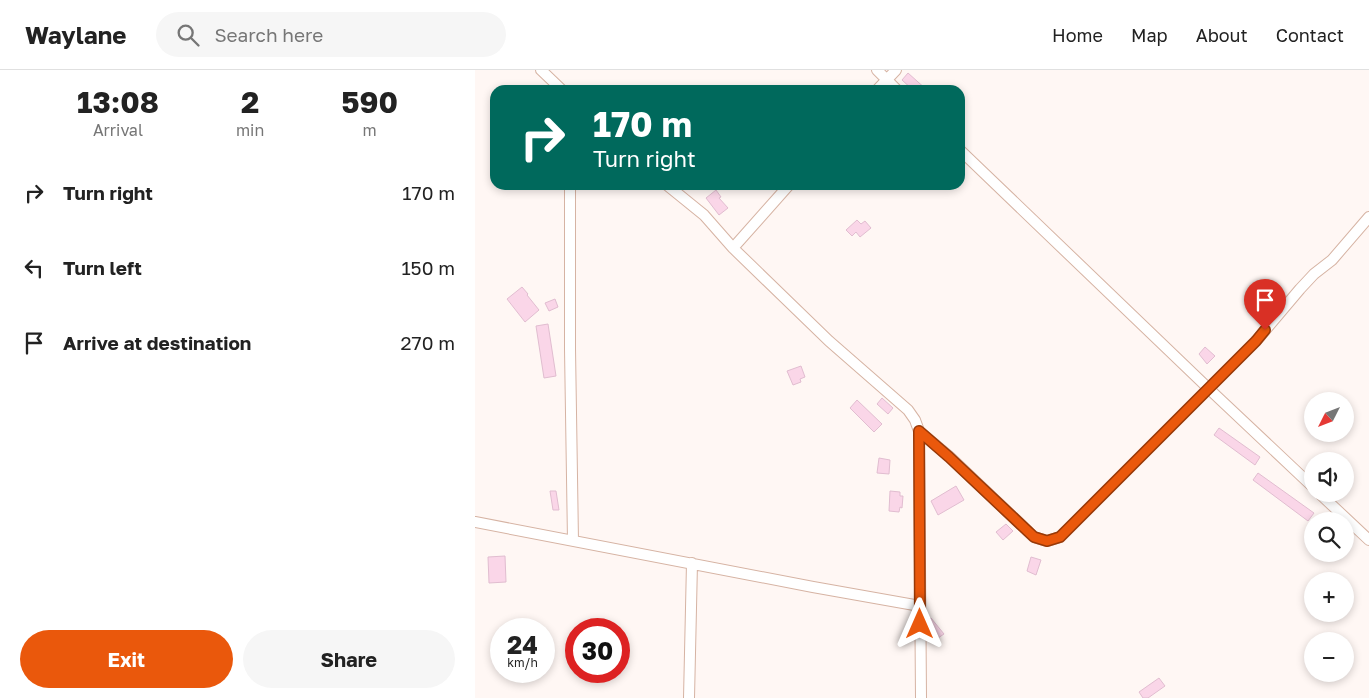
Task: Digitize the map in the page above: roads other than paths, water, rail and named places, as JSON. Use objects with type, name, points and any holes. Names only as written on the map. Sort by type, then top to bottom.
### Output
[{"type":"street","points":[[541,70],[557,85]]},
{"type":"street","points":[[877,70],[892,85]]},
{"type":"street","points":[[882,85],[896,70]]},
{"type":"street","points":[[965,155],[1304,479]]},
{"type":"street","points":[[570,190],[573,541]]},
{"type":"street","points":[[673,190],[704,215],[733,248],[829,341],[908,410],[915,420],[919,431],[921,698]]},
{"type":"street","points":[[733,248],[785,190]]},
{"type":"street","points":[[919,431],[1034,537],[1047,541],[1060,537],[1256,341],[1301,289],[1332,260],[1369,217]]},
{"type":"street","points":[[1329,502],[1369,540]]},
{"type":"street","points":[[475,522],[920,606]]},
{"type":"street","points":[[689,698],[692,563]]}]
